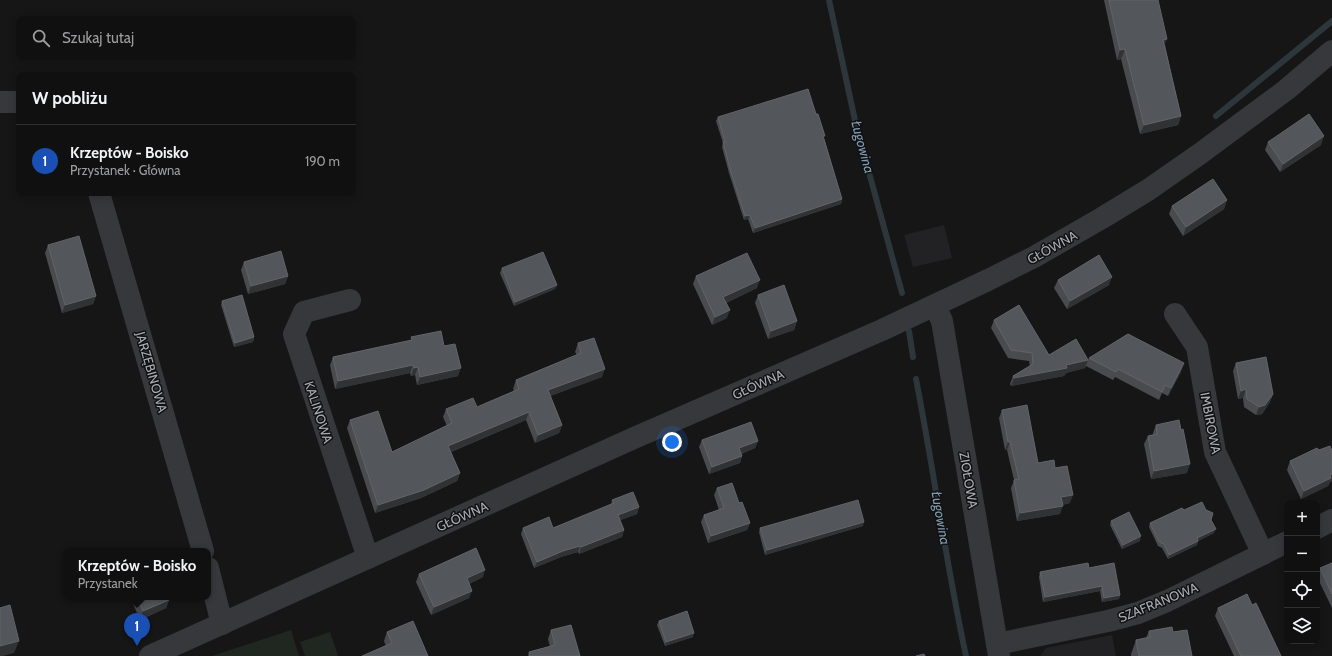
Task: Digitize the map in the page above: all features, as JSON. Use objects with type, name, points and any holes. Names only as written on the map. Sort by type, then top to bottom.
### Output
[{"type":"street","name":"GŁÓWNA","points":[[150,656],[634,438],[935,306],[1040,254],[1148,190],[1242,124],[1286,90],[1332,51]]},
{"type":"street","points":[[0,102],[16,102]]},
{"type":"street","name":"JARZĘBINOWA","points":[[100,196],[202,548]]},
{"type":"street","name":"KALINOWA","points":[[350,300],[304,312],[294,334],[368,558]]},
{"type":"street","name":"ZIOŁOWA","points":[[935,306],[942,321],[998,650]]},
{"type":"street","name":"IMBIROWA","points":[[1174,314],[1197,347],[1215,452],[1262,554]]},
{"type":"street","points":[[1320,526],[1332,520]]},
{"type":"street","name":"SZAFRANOWA","points":[[998,650],[1138,613],[1167,601],[1284,543]]},
{"type":"street","points":[[211,580],[222,624]]},
{"type":"shaded area","points":[[944,225],[952,258],[913,267],[904,235]]},
{"type":"shaded area","points":[[291,630],[299,656],[212,656]]},
{"type":"shaded area","points":[[330,632],[338,656],[305,656],[300,642]]},
{"type":"shaded area","points":[[1112,635],[1116,656],[1040,656],[1046,648]]},
{"type":"building","points":[[1109,0],[1158,0],[1167,39],[1163,40],[1181,116],[1144,125],[1125,49],[1120,50]]},
{"type":"building","points":[[808,89],[825,136],[823,136],[842,199],[755,228],[750,215],[745,216],[730,169],[718,117]]},
{"type":"building","points":[[1309,114],[1324,136],[1283,164],[1268,142]]},
{"type":"building","points":[[1213,179],[1227,200],[1186,227],[1172,206]]},
{"type":"building","points":[[79,236],[96,296],[65,305],[48,245]]},
{"type":"building","points":[[281,251],[288,276],[251,286],[244,262]]},
{"type":"building","points":[[543,252],[557,285],[515,302],[502,268]]},
{"type":"building","points":[[747,253],[760,280],[723,297],[730,310],[715,317],[696,276]]},
{"type":"building","points":[[1099,255],[1112,277],[1070,301],[1058,280]]},
{"type":"building","points":[[784,285],[797,321],[771,331],[758,295]]},
{"type":"building","points":[[242,295],[254,337],[235,343],[222,301]]},
{"type":"building","points":[[1019,305],[1049,355],[1076,339],[1088,360],[1066,365],[1067,368],[1014,378],[1013,376],[1033,364],[1032,353],[1011,350],[994,320]]},
{"type":"building","points":[[441,331],[444,346],[455,344],[461,368],[420,377],[418,367],[414,368],[413,365],[338,381],[333,357],[412,340],[411,337]]},
{"type":"building","points":[[1128,334],[1184,363],[1171,388],[1165,385],[1162,392],[1118,369],[1116,372],[1089,358]]},
{"type":"building","points":[[594,338],[605,369],[548,390],[562,425],[538,435],[529,412],[448,446],[460,473],[424,490],[378,505],[350,420],[378,411],[392,452],[452,423],[446,409],[473,398],[477,407],[519,389],[516,380],[581,353],[578,343]]},
{"type":"building","points":[[1266,357],[1273,394],[1265,405],[1259,407],[1247,399],[1246,389],[1241,391],[1236,363]]},
{"type":"building","points":[[1027,405],[1038,463],[1054,460],[1055,468],[1067,466],[1073,495],[1061,497],[1063,506],[1020,513],[1014,480],[1019,479],[1010,442],[1008,442],[1002,410]]},
{"type":"building","points":[[1179,420],[1181,430],[1183,429],[1190,464],[1154,471],[1148,436],[1157,434],[1156,425]]},
{"type":"building","points":[[751,422],[758,441],[739,448],[742,456],[712,467],[702,440]]},
{"type":"building","points":[[1330,446],[1332,451],[1331,478],[1304,491],[1290,461],[1317,448],[1319,450]]},
{"type":"building","points":[[732,483],[739,503],[742,502],[750,523],[711,536],[704,515],[724,508],[717,488]]},
{"type":"building","points":[[633,492],[639,507],[618,515],[624,530],[581,547],[563,551],[537,562],[523,528],[549,517],[553,528],[614,503],[612,500]]},
{"type":"building","points":[[858,500],[864,522],[767,550],[760,528]]},
{"type":"building","points":[[1202,502],[1206,510],[1213,513],[1211,520],[1216,529],[1197,538],[1198,541],[1169,555],[1164,544],[1159,542],[1150,523],[1182,508],[1184,510]]},
{"type":"building","points":[[1129,512],[1141,536],[1123,545],[1111,521]]},
{"type":"building","points":[[476,548],[485,570],[467,578],[472,591],[434,607],[419,574]]},
{"type":"building","points":[[1088,563],[1089,568],[1114,563],[1120,595],[1104,598],[1102,586],[1045,597],[1040,572]]},
{"type":"building","points":[[1332,563],[1332,594],[1320,568]]},
{"type":"building","points":[[1247,594],[1252,605],[1256,603],[1281,656],[1241,656],[1218,608]]},
{"type":"building","points":[[138,600],[169,600],[143,611]]},
{"type":"building","points":[[10,605],[19,641],[0,646],[0,608]]},
{"type":"building","points":[[687,611],[694,633],[666,642],[659,621]]},
{"type":"building","points":[[413,621],[428,656],[362,656],[392,643],[387,632]]},
{"type":"building","points":[[571,625],[580,656],[530,656],[529,652],[555,645],[551,630]]},
{"type":"building","points":[[1172,627],[1173,632],[1187,630],[1192,656],[1139,656],[1136,640],[1150,637],[1149,631]]},
{"type":"waterway","name":"Ługowina","points":[[829,0],[856,125],[902,293]]},
{"type":"waterway","points":[[1216,116],[1332,21]]},
{"type":"waterway","name":"Ługowina","points":[[909,331],[913,357]]},
{"type":"waterway","name":"Ługowina","points":[[916,379],[952,587],[966,656]]},
{"type":"place","name":"Krzeptów - Boisko","points":[[137,646]]}]
